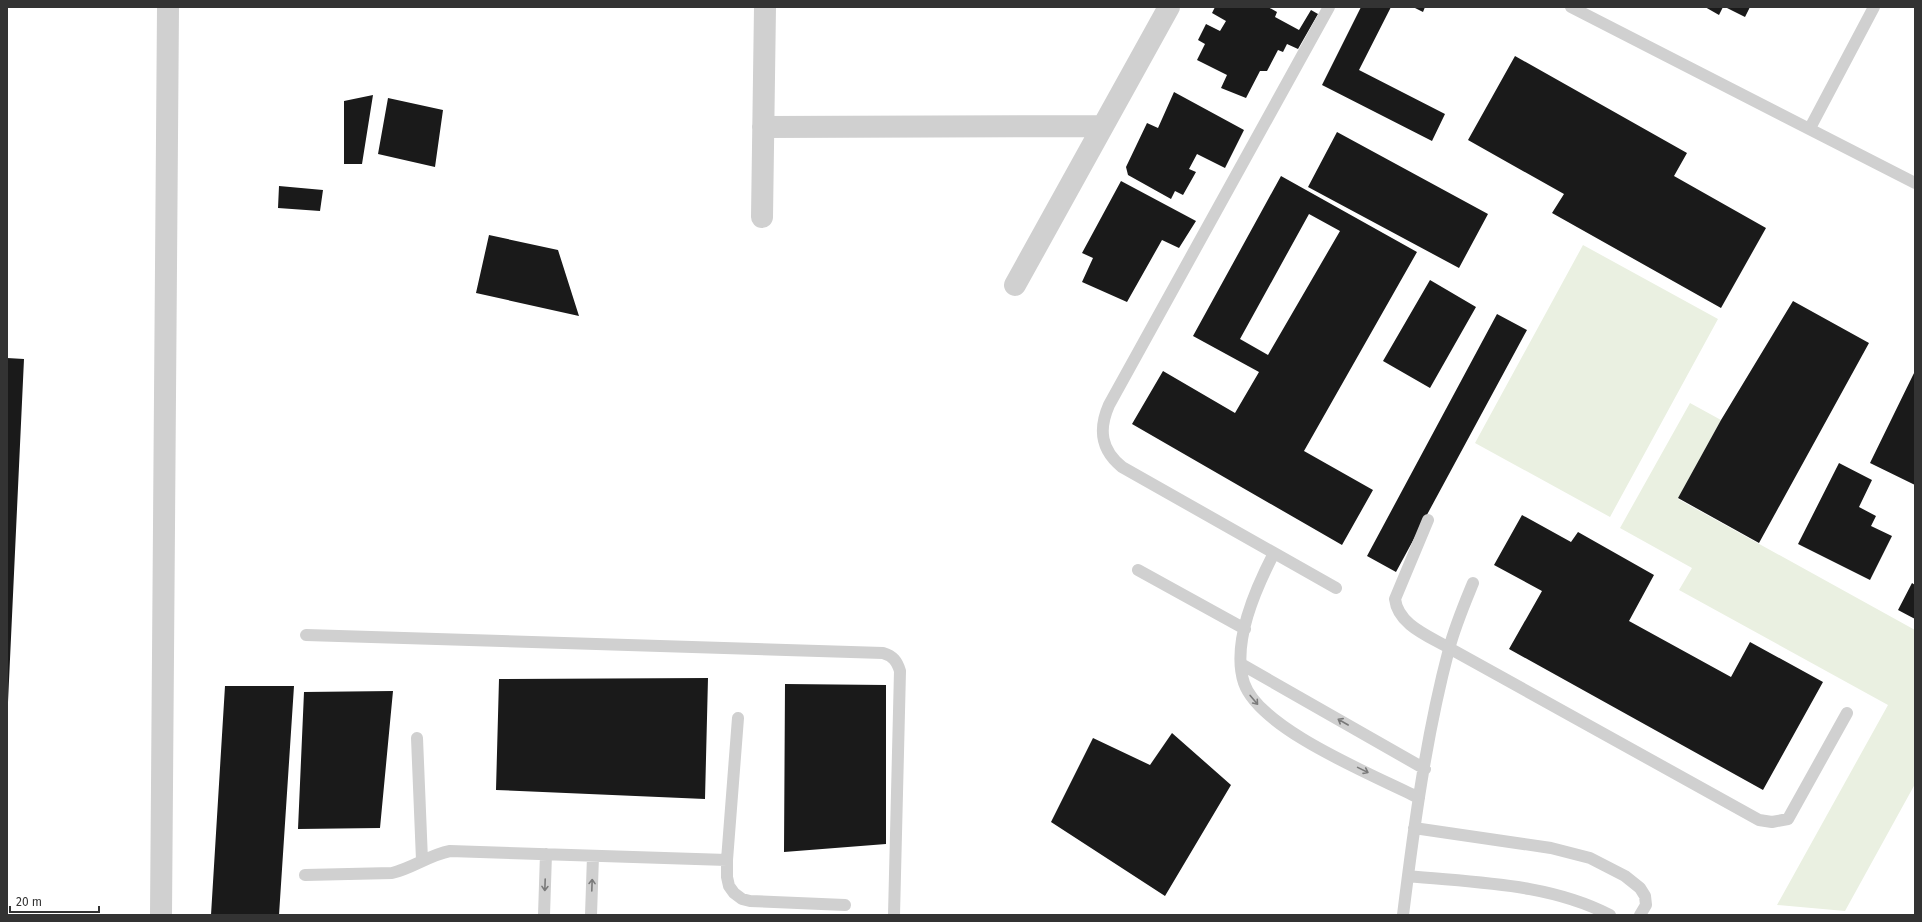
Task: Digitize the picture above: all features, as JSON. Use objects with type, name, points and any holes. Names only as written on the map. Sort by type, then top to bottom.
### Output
[{"type":"street","points":[[161,915],[168,7]]},
{"type":"street","points":[[762,217],[765,7]]},
{"type":"street","points":[[1014,285],[1169,7]]},
{"type":"street","points":[[763,127],[1103,126]]},
{"type":"lane","points":[[1329,7],[1104,417],[1104,442],[1114,460],[1122,467],[1336,588]]},
{"type":"lane","points":[[1571,7],[1915,183]]},
{"type":"lane","points":[[1810,128],[1874,7]]},
{"type":"lane","points":[[1428,520],[1395,599],[1399,614],[1409,623],[1449,648],[1759,820],[1780,822],[1788,819],[1847,713]]},
{"type":"lane","points":[[1274,553],[1252,602],[1245,629],[1241,664],[1243,679],[1249,694],[1261,708],[1275,720],[1314,746],[1419,798]]},
{"type":"lane","points":[[1138,570],[1245,629]]},
{"type":"lane","points":[[1403,915],[1414,828],[1437,702],[1449,648],[1473,583]]},
{"type":"lane","points":[[306,635],[883,653],[890,655],[898,665],[900,672],[894,915]]},
{"type":"lane","points":[[1241,664],[1425,770]]},
{"type":"lane","points":[[738,718],[727,860],[727,877],[729,886],[734,893],[742,899],[750,902],[845,905]]},
{"type":"lane","points":[[417,738],[422,860]]},
{"type":"lane","points":[[1414,828],[1551,848],[1590,858],[1625,876],[1640,888],[1645,896],[1646,905],[1640,915]]},
{"type":"lane","points":[[305,875],[392,873],[403,870],[422,860],[450,851],[727,860]]},
{"type":"lane","points":[[544,915],[546,854]]},
{"type":"lane","points":[[591,915],[593,856]]},
{"type":"lane","points":[[1408,876],[1535,889],[1578,900],[1610,915]]},
{"type":"green space","points":[[1583,245],[1718,319],[1610,517],[1475,443]]},
{"type":"green space","points":[[1690,403],[1721,420],[1678,499],[1915,630],[1915,784],[1845,911],[1777,905],[1888,705],[1679,590],[1692,568],[1620,528]]},
{"type":"building","points":[[1215,7],[1268,7],[1277,12],[1275,17],[1299,30],[1311,10],[1318,14],[1298,49],[1287,44],[1283,52],[1278,50],[1267,71],[1260,71],[1246,98],[1221,88],[1227,75],[1197,60],[1205,44],[1198,40],[1206,24],[1220,31],[1226,21],[1212,13]]},
{"type":"building","points":[[1361,7],[1391,7],[1359,70],[1445,114],[1432,141],[1322,85]]},
{"type":"building","points":[[1413,7],[1425,7],[1423,12]]},
{"type":"building","points":[[1705,7],[1723,7],[1719,15]]},
{"type":"building","points":[[1725,7],[1750,7],[1745,17]]},
{"type":"building","points":[[1515,56],[1687,153],[1674,176],[1766,228],[1721,308],[1552,213],[1564,194],[1468,140]]},
{"type":"building","points":[[1174,92],[1244,130],[1225,168],[1197,154],[1189,169],[1196,172],[1183,195],[1175,191],[1171,199],[1128,175],[1126,167],[1147,123],[1158,128]]},
{"type":"building","points":[[373,95],[362,164],[344,164],[344,101]]},
{"type":"building","points":[[388,98],[443,110],[435,167],[378,154]]},
{"type":"building","points":[[1337,132],[1488,214],[1459,268],[1308,187]]},
{"type":"building","points":[[1281,176],[1417,252],[1304,451],[1373,490],[1342,545],[1132,424],[1163,371],[1235,413],[1259,372],[1193,336]],"holes":[[[1309,214],[1340,231],[1268,355],[1240,339]]]},
{"type":"building","points":[[1121,181],[1196,221],[1179,248],[1162,240],[1127,302],[1082,282],[1093,258],[1082,253]]},
{"type":"building","points":[[279,186],[323,190],[320,211],[278,208]]},
{"type":"building","points":[[489,235],[558,250],[579,316],[476,293]]},
{"type":"building","points":[[1430,280],[1476,307],[1430,388],[1383,361]]},
{"type":"building","points":[[1793,301],[1869,343],[1759,543],[1678,498],[1721,420]]},
{"type":"building","points":[[1497,314],[1527,330],[1396,572],[1367,556]]},
{"type":"building","points":[[7,358],[24,359],[8,702],[7,702]]},
{"type":"building","points":[[1915,371],[1915,485],[1870,463]]},
{"type":"building","points":[[1839,463],[1872,480],[1859,507],[1876,516],[1871,526],[1892,536],[1870,580],[1798,544]]},
{"type":"building","points":[[1522,515],[1571,542],[1578,532],[1654,575],[1629,621],[1731,677],[1750,642],[1823,682],[1763,790],[1509,649],[1542,591],[1494,565]]},
{"type":"building","points":[[1912,583],[1915,585],[1915,619],[1898,610]]},
{"type":"building","points":[[708,678],[705,799],[496,790],[499,679]]},
{"type":"building","points":[[785,684],[886,685],[886,844],[784,852]]},
{"type":"building","points":[[225,686],[294,686],[279,915],[211,915]]},
{"type":"building","points":[[393,691],[380,828],[298,829],[304,692]]},
{"type":"building","points":[[1172,733],[1231,785],[1165,896],[1051,822],[1093,738],[1150,765]]}]
